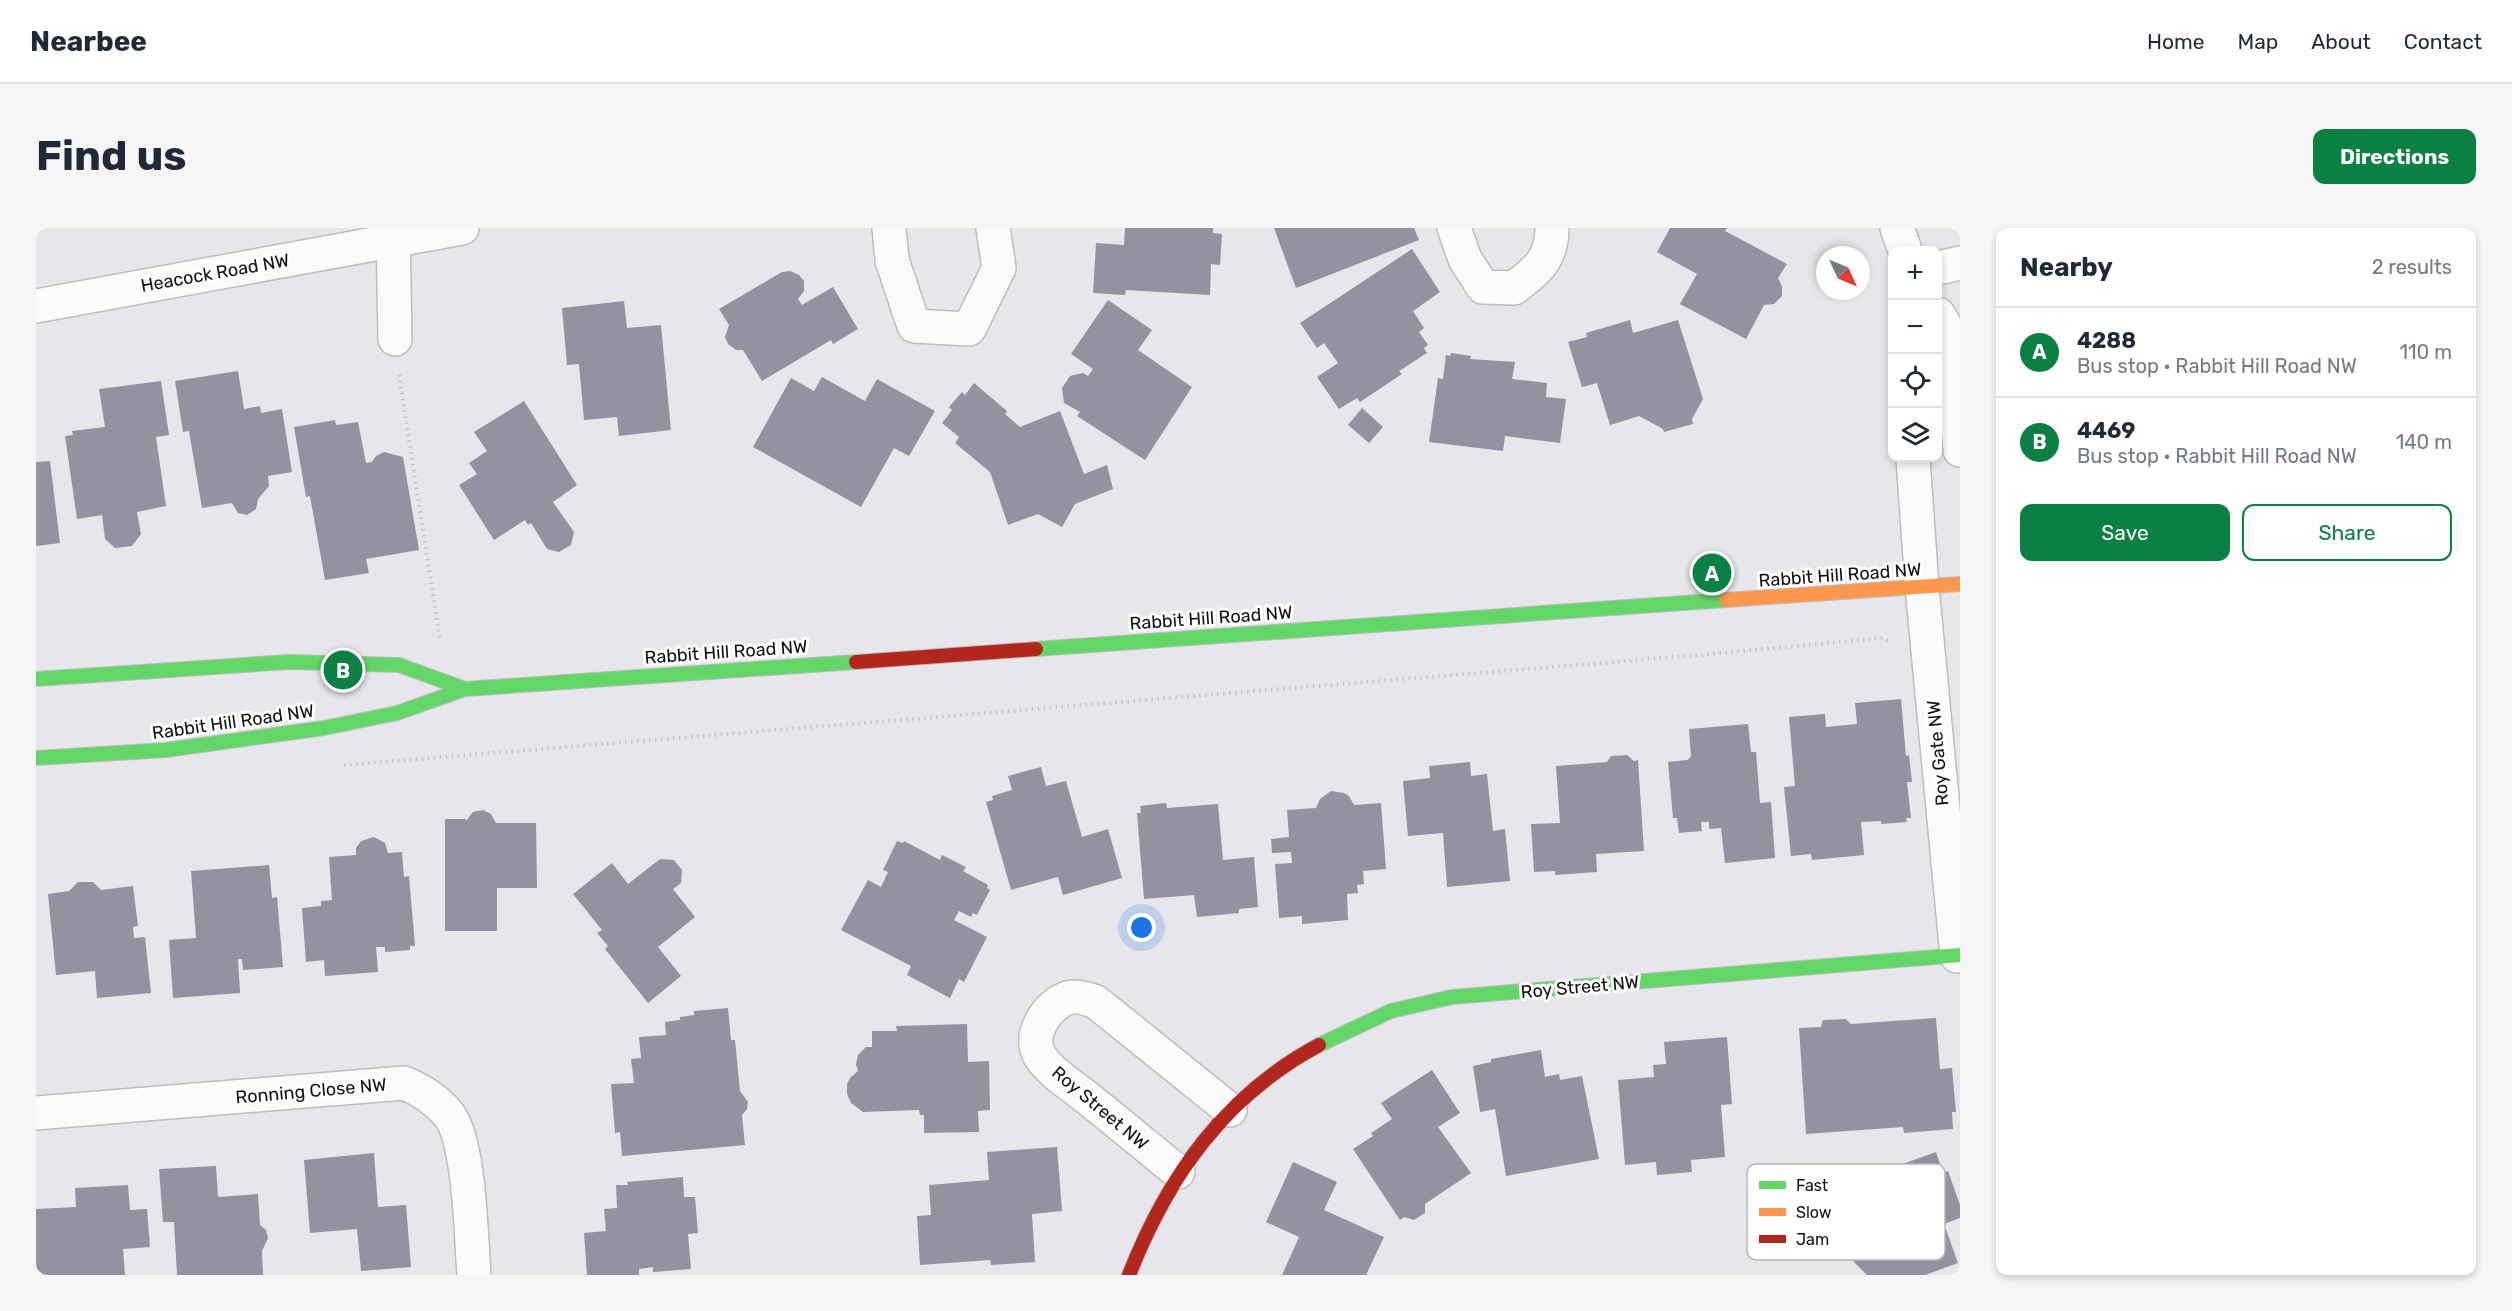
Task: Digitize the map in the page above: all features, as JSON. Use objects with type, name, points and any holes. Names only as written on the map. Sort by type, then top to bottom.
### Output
[{"type":"street","name":"Heacock Road NW","points":[[36,306],[394,234],[462,228]]},
{"type":"street","points":[[889,228],[892,260],[914,326],[969,329],[999,268],[993,228]]},
{"type":"street","points":[[1454,228],[1465,259],[1483,287],[1514,288],[1541,267],[1552,240],[1552,228]]},
{"type":"street","points":[[1897,228],[1904,246]]},
{"type":"street","points":[[394,234],[395,339]]},
{"type":"street","points":[[1942,267],[1960,263]]},
{"type":"street","points":[[1942,321],[1950,334],[1960,450]]},
{"type":"street","name":"Roy Gate NW","points":[[1913,462],[1922,587],[1959,956]]},
{"type":"street","name":"Rabbit Hill Road NW","points":[[36,758],[166,750],[324,728],[397,713],[465,688],[1960,584]]},
{"type":"street","name":"Rabbit Hill Road NW","points":[[36,679],[289,662],[399,665],[465,688]]},
{"type":"street","name":"Roy Street NW","points":[[1129,1275],[1145,1233],[1178,1172],[1203,1138],[1230,1110],[1267,1077],[1311,1048],[1358,1025],[1405,1006],[1463,996],[1959,956]]},
{"type":"street","name":"Roy Street NW","points":[[1178,1172],[1039,1056],[1036,1041],[1040,1024],[1050,1009],[1066,998],[1082,997],[1096,1002],[1230,1110]]},
{"type":"street","name":"Ronning Close NW","points":[[36,1113],[404,1083],[436,1101],[451,1116],[458,1133],[464,1153],[474,1275]]},
{"type":"path","points":[[395,339],[401,399],[443,662],[465,688]]},
{"type":"path","points":[[334,766],[1883,638],[1896,647],[1928,643]]},
{"type":"building","points":[[1125,228],[1213,228],[1213,233],[1222,234],[1220,265],[1211,264],[1210,295],[1126,290],[1125,295],[1093,293],[1096,243],[1124,245]]},
{"type":"building","points":[[1274,228],[1414,228],[1419,240],[1296,288]]},
{"type":"building","points":[[1670,228],[1727,228],[1725,231],[1787,264],[1778,278],[1782,286],[1782,296],[1774,304],[1764,305],[1746,339],[1680,304],[1697,274],[1657,252]]},
{"type":"building","points":[[1412,249],[1440,292],[1413,311],[1424,328],[1419,332],[1428,345],[1424,348],[1427,353],[1399,371],[1402,374],[1360,402],[1357,398],[1339,409],[1317,377],[1338,363],[1324,343],[1317,348],[1300,323]]},
{"type":"building","points":[[790,271],[799,275],[804,281],[804,291],[798,299],[802,305],[833,287],[858,329],[833,344],[831,340],[762,381],[743,350],[736,350],[728,344],[725,337],[729,325],[719,309],[782,272]]},
{"type":"building","points":[[1108,300],[1152,330],[1138,350],[1192,387],[1145,460],[1077,416],[1080,412],[1064,403],[1062,388],[1070,376],[1083,373],[1088,376],[1093,369],[1071,354]]},
{"type":"building","points":[[624,301],[627,328],[661,325],[671,430],[619,436],[617,417],[584,420],[579,364],[567,365],[562,308]]},
{"type":"building","points":[[1630,320],[1633,333],[1678,320],[1703,399],[1692,419],[1693,424],[1664,432],[1663,429],[1639,416],[1610,425],[1597,383],[1582,387],[1568,342],[1587,337],[1586,333]]},
{"type":"building","points":[[1451,353],[1471,356],[1470,359],[1515,362],[1512,379],[1547,383],[1546,397],[1566,399],[1560,443],[1505,436],[1503,451],[1429,442],[1438,378],[1443,379],[1446,355],[1450,356]]},
{"type":"building","points":[[238,371],[244,409],[260,406],[261,413],[282,409],[292,472],[268,476],[269,486],[258,499],[256,509],[247,515],[238,513],[232,503],[202,508],[189,431],[183,432],[175,381]]},
{"type":"building","points":[[822,377],[865,401],[877,379],[935,411],[909,456],[894,448],[861,507],[753,447],[791,378],[814,391]]},
{"type":"building","points":[[161,381],[169,435],[156,437],[166,506],[137,512],[141,534],[132,546],[115,548],[105,539],[102,515],[77,519],[65,436],[73,435],[72,431],[105,427],[99,389]]},
{"type":"building","points":[[974,383],[1007,411],[1005,414],[1020,427],[1060,411],[1084,474],[1107,465],[1113,489],[1075,504],[1062,527],[1038,514],[1008,525],[990,472],[955,443],[959,437],[942,423],[952,410],[949,407],[962,392],[965,395]]},
{"type":"building","points":[[524,401],[577,485],[553,502],[574,532],[571,545],[559,552],[547,549],[531,523],[528,525],[525,520],[494,540],[459,485],[477,474],[469,463],[487,451],[474,432]]},
{"type":"building","points":[[1362,408],[1383,427],[1369,443],[1348,425]]},
{"type":"building","points":[[335,420],[336,425],[358,422],[366,463],[372,462],[376,456],[384,452],[403,457],[419,550],[366,559],[369,573],[325,580],[310,496],[306,497],[294,427]]},
{"type":"building","points":[[50,461],[60,543],[36,546],[36,462]]},
{"type":"building","points":[[1901,699],[1906,756],[1909,755],[1912,782],[1907,782],[1911,818],[1906,818],[1907,822],[1881,824],[1881,821],[1861,822],[1864,855],[1812,860],[1811,854],[1791,856],[1784,787],[1795,786],[1789,717],[1825,714],[1826,727],[1857,724],[1855,703]]},
{"type":"building","points":[[1748,724],[1751,752],[1756,752],[1760,803],[1771,802],[1775,858],[1725,863],[1721,828],[1709,829],[1709,822],[1701,822],[1702,831],[1679,833],[1677,818],[1673,818],[1668,762],[1687,760],[1691,757],[1689,729]]},
{"type":"building","points":[[1627,755],[1634,761],[1638,760],[1644,851],[1596,854],[1597,872],[1555,875],[1555,871],[1534,872],[1531,824],[1560,823],[1556,766],[1607,762],[1611,756]]},
{"type":"building","points":[[1470,762],[1471,776],[1487,774],[1493,831],[1505,829],[1510,881],[1447,887],[1443,833],[1408,836],[1403,781],[1430,778],[1429,766]]},
{"type":"building","points":[[1041,767],[1046,786],[1066,781],[1082,837],[1108,829],[1122,878],[1063,895],[1058,877],[1011,890],[986,802],[993,800],[992,796],[1012,790],[1008,776]]},
{"type":"building","points":[[1331,791],[1349,796],[1354,805],[1381,803],[1386,869],[1363,871],[1364,884],[1357,885],[1358,893],[1347,894],[1348,920],[1302,924],[1302,916],[1279,918],[1275,864],[1292,863],[1291,852],[1272,853],[1271,839],[1289,837],[1287,810],[1316,808],[1320,799]]},
{"type":"building","points":[[1166,803],[1167,808],[1218,804],[1223,860],[1254,857],[1258,907],[1239,909],[1239,913],[1197,917],[1194,895],[1144,899],[1137,813],[1141,813],[1140,806]]},
{"type":"building","points":[[483,810],[491,814],[496,823],[536,823],[537,888],[497,888],[497,931],[445,931],[445,819],[466,819],[466,821],[473,812]]},
{"type":"building","points":[[374,837],[385,843],[388,853],[402,852],[404,877],[409,876],[415,946],[410,946],[410,950],[385,952],[385,947],[376,947],[378,972],[325,976],[324,960],[306,962],[302,908],[321,906],[321,901],[332,900],[329,857],[356,855],[356,848],[361,841]]},
{"type":"building","points":[[897,841],[903,843],[904,841],[940,860],[942,855],[966,867],[963,871],[988,885],[987,888],[990,890],[977,915],[973,913],[971,917],[959,911],[954,920],[987,937],[964,982],[959,979],[950,998],[907,975],[911,966],[841,930],[868,880],[881,887],[888,872],[883,870]]},
{"type":"building","points":[[660,859],[674,860],[682,870],[681,883],[673,889],[695,917],[658,947],[681,976],[648,1003],[605,949],[608,946],[597,933],[602,930],[573,894],[612,863],[628,884]]},
{"type":"building","points":[[269,865],[272,898],[277,897],[283,967],[243,970],[242,959],[238,959],[240,993],[173,998],[169,940],[196,938],[191,871]]},
{"type":"building","points":[[78,882],[93,882],[101,890],[133,886],[138,926],[133,927],[134,938],[145,937],[151,993],[97,998],[95,971],[56,975],[48,894],[69,891]]},
{"type":"building","points":[[728,1008],[731,1040],[735,1040],[740,1091],[748,1102],[747,1109],[742,1115],[745,1145],[622,1156],[620,1132],[615,1133],[611,1084],[634,1083],[631,1059],[641,1058],[639,1037],[666,1035],[665,1022],[694,1015],[694,1011]]},
{"type":"building","points":[[1936,1018],[1940,1069],[1952,1068],[1956,1112],[1952,1112],[1953,1129],[1904,1133],[1903,1127],[1806,1134],[1799,1028],[1821,1027],[1823,1020],[1846,1019],[1851,1024]]},
{"type":"building","points":[[967,1024],[968,1062],[989,1061],[990,1110],[978,1111],[979,1132],[924,1133],[924,1115],[920,1115],[919,1110],[863,1112],[851,1103],[847,1094],[847,1084],[858,1071],[856,1064],[858,1055],[866,1047],[872,1047],[872,1031],[897,1031],[896,1026]]},
{"type":"building","points":[[1727,1037],[1732,1104],[1721,1105],[1725,1157],[1691,1160],[1692,1172],[1657,1175],[1656,1162],[1625,1165],[1618,1080],[1654,1077],[1653,1065],[1666,1064],[1664,1042]]},
{"type":"building","points":[[1541,1050],[1545,1077],[1559,1074],[1560,1080],[1582,1076],[1599,1159],[1506,1176],[1495,1109],[1480,1112],[1473,1066],[1491,1062],[1491,1059]]},
{"type":"building","points":[[1432,1070],[1460,1113],[1438,1127],[1471,1173],[1425,1204],[1425,1213],[1414,1220],[1404,1217],[1400,1220],[1353,1149],[1373,1136],[1371,1133],[1392,1119],[1381,1103]]},
{"type":"building","points":[[1057,1147],[1062,1211],[1032,1214],[1035,1262],[991,1265],[990,1260],[920,1265],[917,1216],[931,1215],[929,1185],[989,1180],[987,1152]]},
{"type":"building","points":[[1936,1152],[1940,1164],[1903,1164]]},
{"type":"building","points":[[374,1153],[378,1207],[406,1205],[411,1267],[361,1271],[357,1229],[310,1233],[304,1160]]},
{"type":"building","points":[[1293,1162],[1337,1182],[1324,1210],[1384,1237],[1366,1275],[1282,1275],[1299,1237],[1266,1222]]},
{"type":"building","points":[[216,1166],[218,1197],[258,1194],[260,1225],[266,1230],[268,1238],[262,1251],[263,1275],[177,1275],[174,1222],[163,1222],[159,1169]]},
{"type":"building","points":[[1948,1171],[1960,1205],[1960,1218],[1945,1224],[1945,1172]]},
{"type":"building","points":[[683,1177],[684,1197],[695,1197],[698,1233],[688,1234],[691,1269],[653,1272],[653,1267],[639,1269],[639,1275],[587,1275],[584,1233],[606,1231],[604,1209],[617,1208],[616,1185]]},
{"type":"building","points":[[128,1185],[130,1210],[147,1209],[150,1247],[123,1249],[125,1275],[36,1275],[36,1209],[76,1207],[75,1188]]},
{"type":"building","points":[[1945,1227],[1958,1263],[1925,1275],[1867,1275],[1852,1260],[1945,1260]]},
{"type":"traffic: fast","points":[[1036,649],[1726,600]]},
{"type":"traffic: fast","points":[[36,679],[289,662],[399,665],[465,689]]},
{"type":"traffic: fast","points":[[36,758],[166,750],[324,728],[397,713],[465,689],[856,662]]},
{"type":"traffic: fast","points":[[1319,1045],[1391,1011],[1452,997],[1960,955]]},
{"type":"traffic: slow","points":[[1726,600],[1960,584]]},
{"type":"traffic: jam","points":[[856,662],[1036,649]]},
{"type":"traffic: jam","points":[[1129,1275],[1162,1204],[1181,1172],[1203,1142],[1227,1114],[1255,1089],[1285,1065],[1319,1045]]},
{"type":"place","name":"4288","points":[[1712,573]]},
{"type":"place","name":"4469","points":[[343,670]]}]
